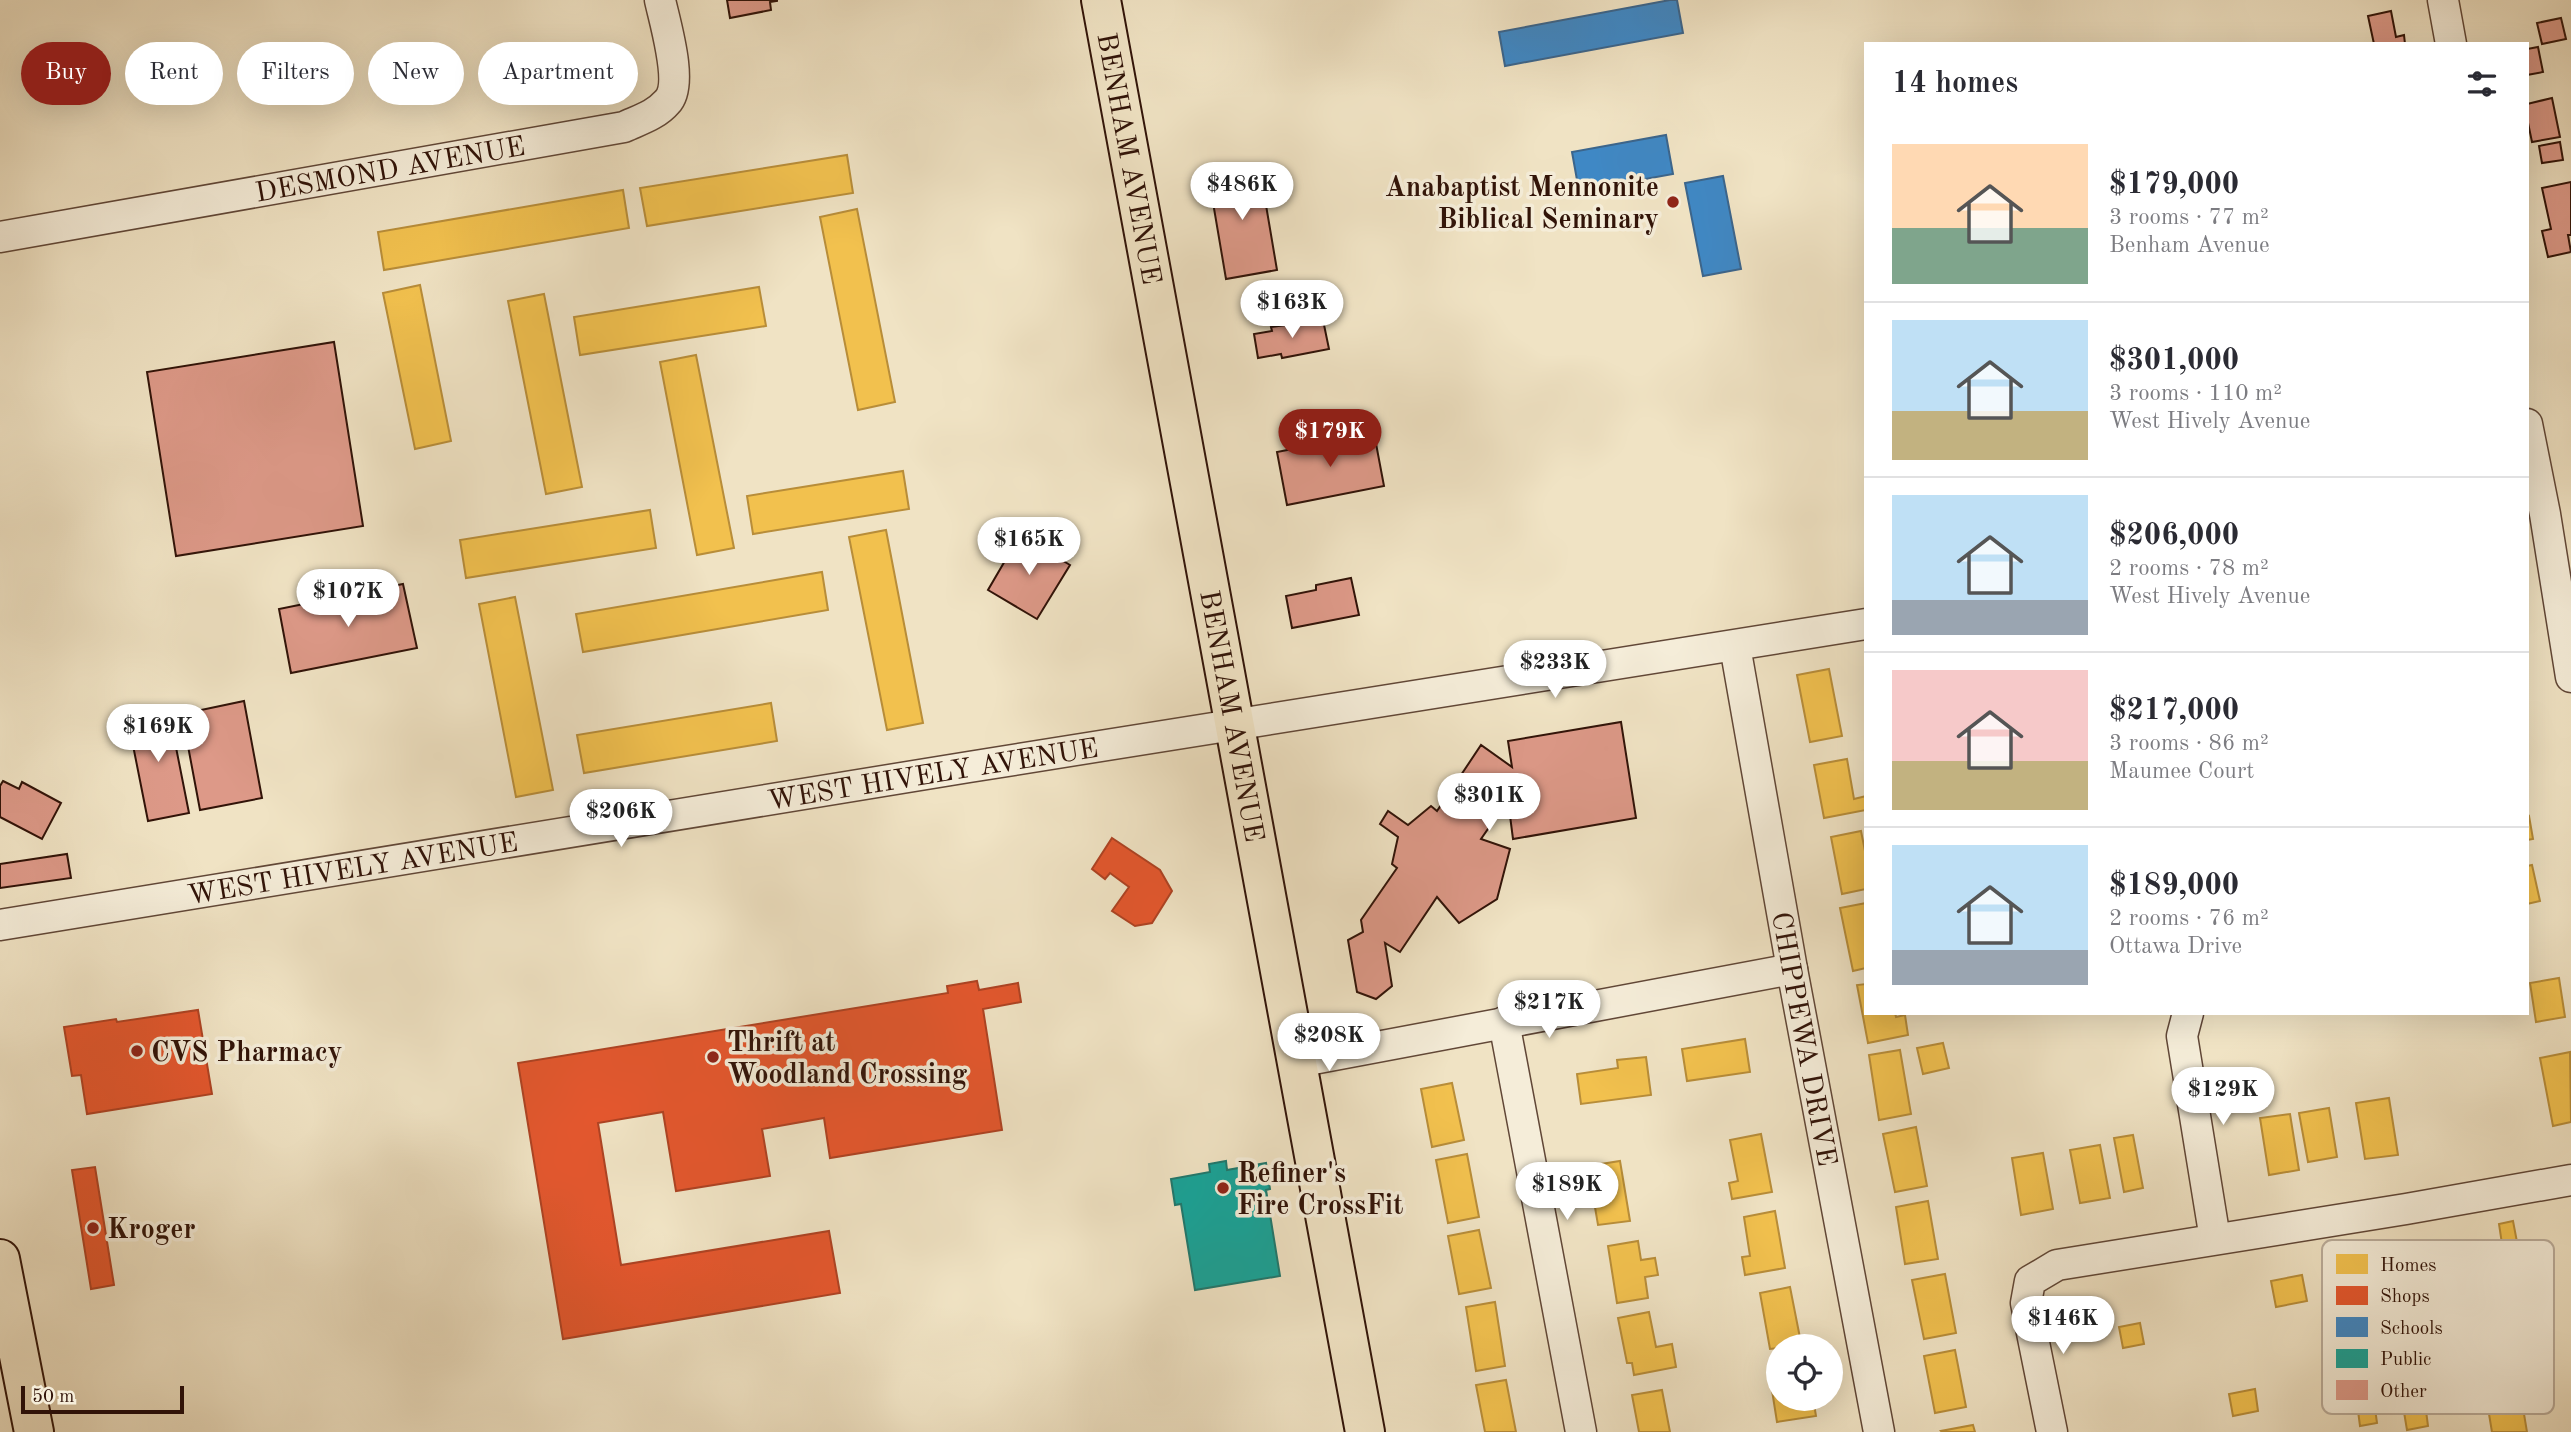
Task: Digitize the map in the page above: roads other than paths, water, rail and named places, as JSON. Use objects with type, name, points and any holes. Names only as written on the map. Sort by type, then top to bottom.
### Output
[{"type":"main road","name":"BENHAM AVENUE","points":[[1101,0],[1365,1432]]},
{"type":"main road","points":[[0,1259],[34,1432]]},
{"type":"street","name":"DESMOND AVENUE","points":[[0,237],[624,127],[654,113],[670,100],[675,82],[660,0]]},
{"type":"street","points":[[2443,0],[2451,42]]},
{"type":"street","points":[[2529,433],[2548,514],[2571,677]]},
{"type":"street","name":"WEST HIVELY AVENUE","points":[[0,925],[1864,624]]},
{"type":"street","name":"CHIPPEWA DRIVE","points":[[1735,646],[1792,969],[1879,1432]]},
{"type":"street","points":[[1297,1062],[1792,969]]},
{"type":"street","points":[[2187,1015],[2182,1036],[2216,1240]]},
{"type":"street","points":[[1504,1022],[1581,1432]]},
{"type":"street","points":[[2052,1432],[2026,1303],[2030,1281],[2057,1265],[2571,1180]]},
{"type":"place","name":"Anabaptist Mennonite Biblical Seminary","points":[[1673,202]]},
{"type":"place","name":"CVS Pharmacy","points":[[137,1051]]},
{"type":"place","name":"Thrift at Woodland Crossing","points":[[713,1057]]},
{"type":"place","name":"Refiner's Fire CrossFit","points":[[1223,1188]]},
{"type":"place","name":"Kroger","points":[[93,1228]]}]
